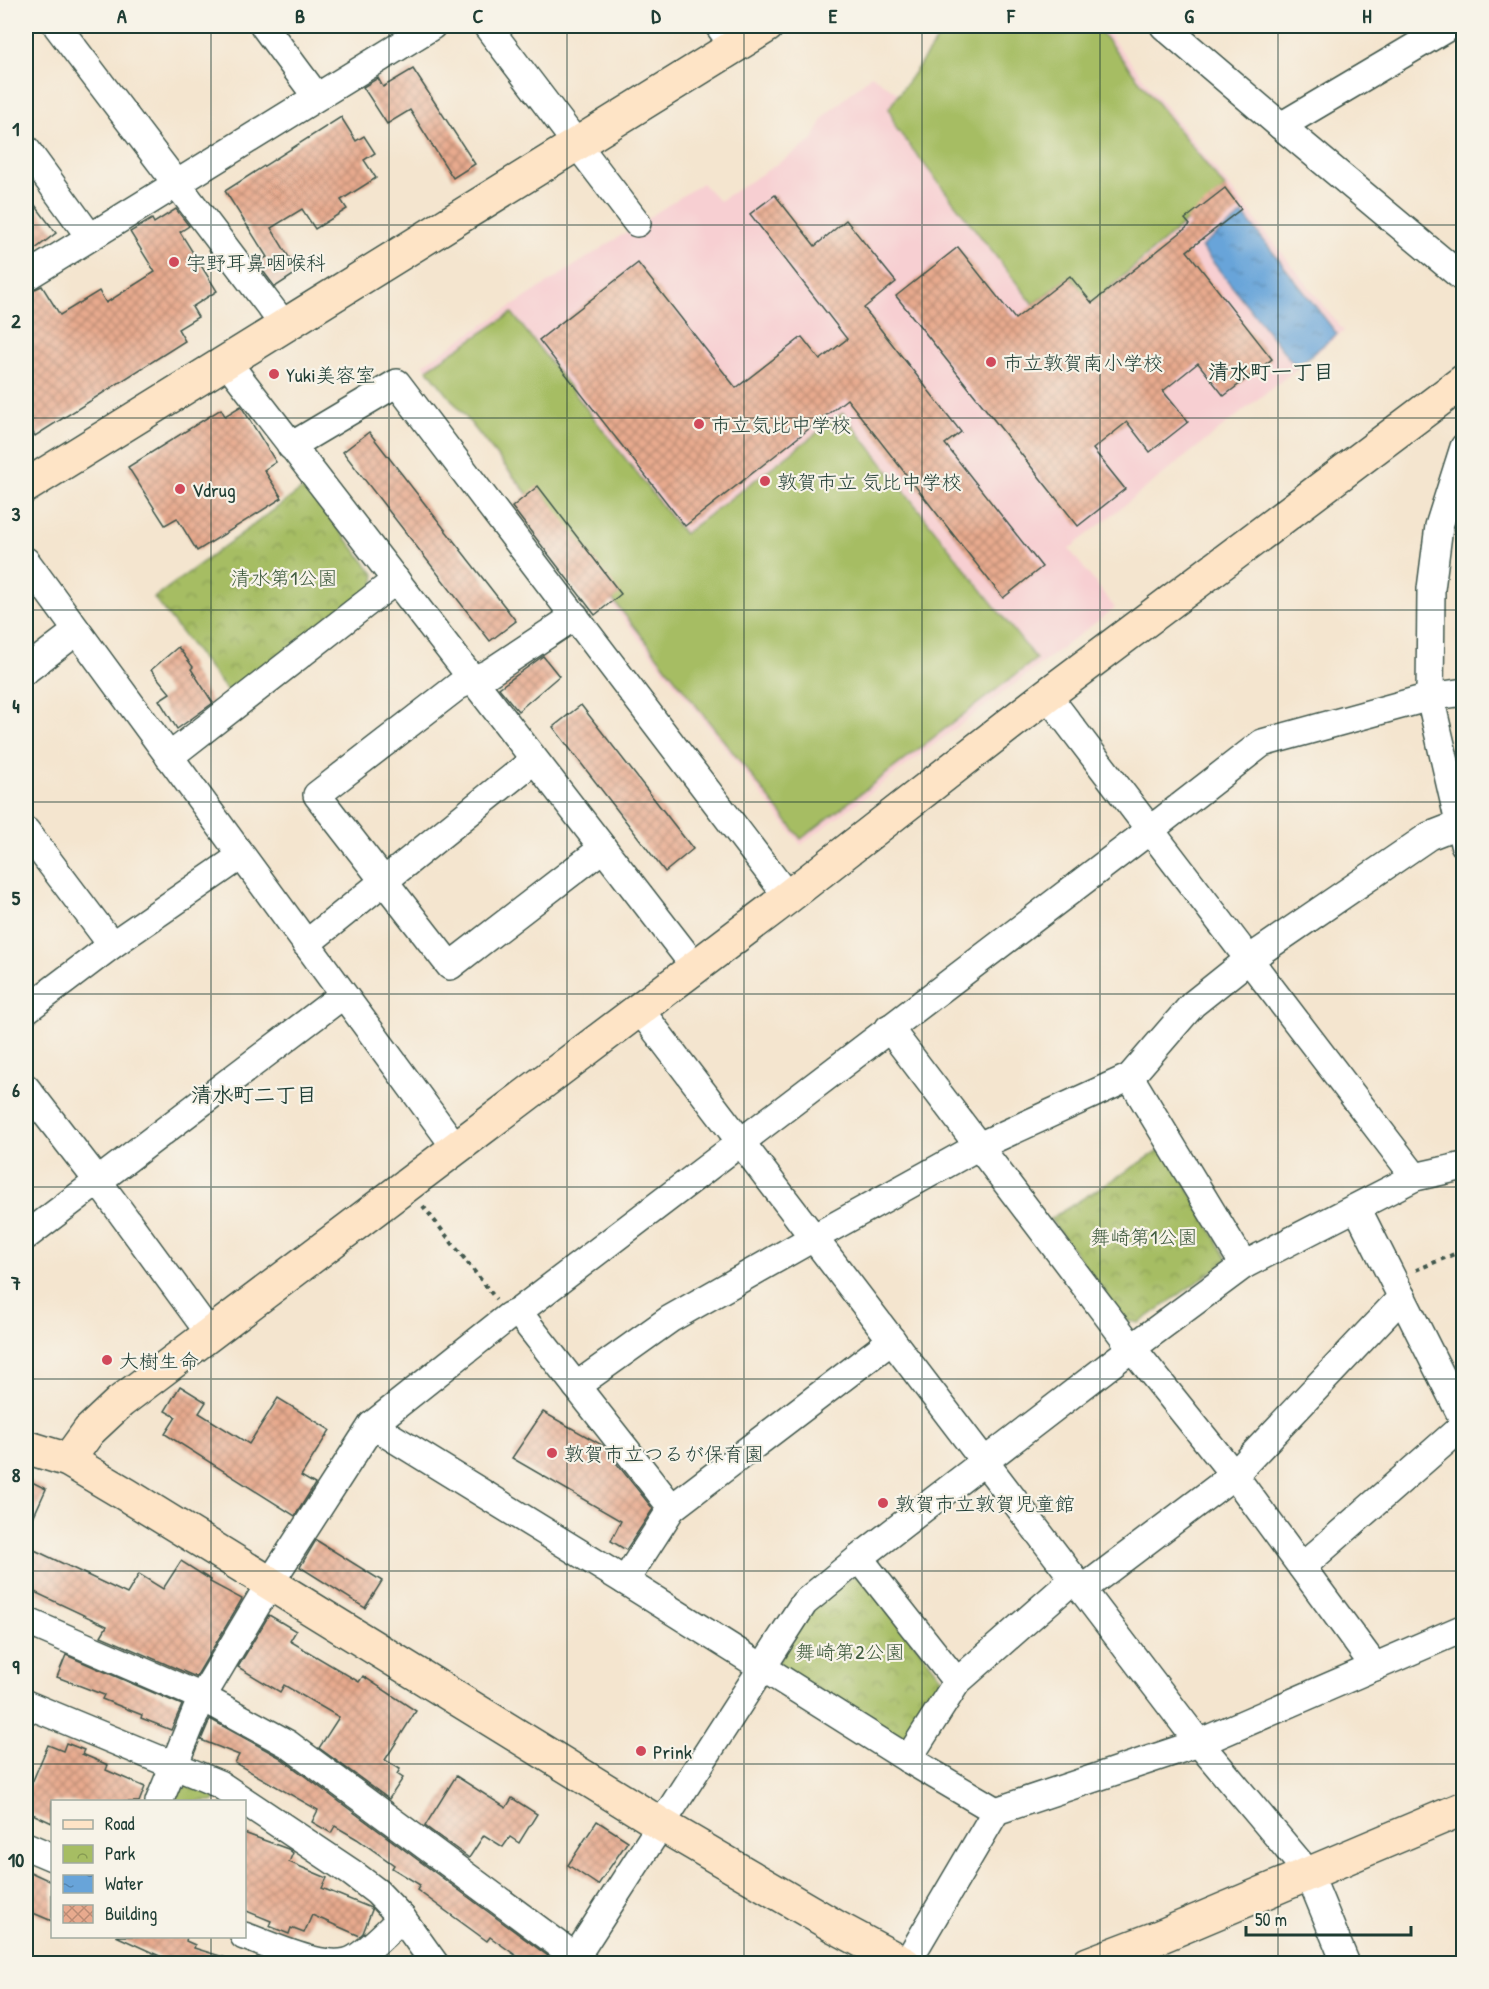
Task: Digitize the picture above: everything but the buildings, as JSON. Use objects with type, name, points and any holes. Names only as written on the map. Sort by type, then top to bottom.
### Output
[{"type":"street","points":[[57,26],[284,326]]},
{"type":"street","points":[[264,26],[316,96]]},
{"type":"street","points":[[26,277],[432,26]]},
{"type":"street","points":[[487,26],[637,223]]},
{"type":"street","points":[[26,486],[575,144],[726,36],[768,26]]},
{"type":"street","points":[[1164,26],[1464,279]]},
{"type":"street","points":[[1281,126],[1450,26]]},
{"type":"street","points":[[26,149],[90,237]]},
{"type":"street","points":[[227,362],[696,968]]},
{"type":"street","points":[[68,1460],[89,1431],[120,1402],[696,968],[1047,695],[1464,381]]},
{"type":"street","points":[[291,446],[397,383],[788,897]]},
{"type":"street","points":[[576,1386],[670,1319],[813,1238],[979,1146],[1130,1077],[1194,1004],[1248,960],[1429,836],[1462,834],[1430,697],[1431,589],[1439,526],[1464,447]]},
{"type":"street","points":[[26,561],[456,1148]]},
{"type":"street","points":[[169,757],[396,580]]},
{"type":"street","points":[[575,616],[489,673],[458,686],[317,795],[450,966],[603,848]]},
{"type":"street","points":[[26,670],[77,631]]},
{"type":"street","points":[[160,1800],[202,1697],[270,1583],[372,1425],[1262,742],[1430,697],[1464,692]]},
{"type":"street","points":[[1047,695],[1415,1177]]},
{"type":"street","points":[[306,944],[534,760]]},
{"type":"street","points":[[26,831],[112,945]]},
{"type":"street","points":[[26,1010],[112,945],[241,856]]},
{"type":"street","points":[[26,1236],[343,995]]},
{"type":"street","points":[[640,1010],[1199,1743],[1308,1874],[1346,1964]]},
{"type":"street","points":[[889,1028],[1132,1348],[1234,1476],[1375,1667]]},
{"type":"street","points":[[1130,1077],[1244,1265]]},
{"type":"street","points":[[26,1088],[98,1181],[210,1334]]},
{"type":"street","points":[[26,1621],[202,1697],[288,1744],[577,1961],[804,1603],[1132,1348],[1244,1265],[1415,1177],[1464,1166]]},
{"type":"street","points":[[1302,1567],[1464,1423],[1357,1208]]},
{"type":"street","points":[[908,1759],[957,1682],[1078,1584],[1234,1476],[1397,1289]]},
{"type":"street","points":[[514,1314],[576,1386],[672,1508]]},
{"type":"street","points":[[625,1581],[672,1508],[892,1340]]},
{"type":"street","points":[[372,1425],[908,1759],[996,1811]]},
{"type":"street","points":[[26,1447],[68,1460],[662,1825],[836,1927],[905,1964],[996,1811],[1199,1743],[1464,1628]]},
{"type":"street","points":[[859,1558],[957,1682]]},
{"type":"street","points":[[26,1704],[219,1784],[243,1800]]},
{"type":"street","points":[[246,1802],[377,1892],[402,1918],[435,1964]]},
{"type":"street","points":[[1088,1964],[1159,1937],[1464,1808]]},
{"type":"street","points":[[26,1846],[51,1857]]},
{"type":"street","points":[[246,1937],[322,1963],[345,1963],[355,1959],[402,1918]]},
{"type":"path","points":[[407,1186],[514,1314]]},
{"type":"path","points":[[1397,1289],[1464,1250]]},
{"type":"shaded area","points":[[945,26],[1102,26],[1344,331],[1069,549],[1115,608],[801,845],[423,364],[702,183],[719,201],[771,168],[812,141],[824,117],[871,75],[899,94]]},
{"type":"green space","points":[[947,26],[1096,26],[1225,188],[1092,303],[1070,276],[1033,304],[896,128],[889,108]]},
{"type":"green space","points":[[512,313],[684,534],[843,413],[1036,659],[801,839],[637,630],[427,369]]},
{"type":"green space","name":"清水第1公園","points":[[305,487],[375,575],[373,588],[228,692],[154,598]]},
{"type":"green space","name":"舞崎第1公園","points":[[1165,1147],[1228,1260],[1139,1323],[1125,1320],[1050,1219]]},
{"type":"green space","name":"舞崎第2公園","points":[[854,1575],[862,1577],[943,1679],[907,1744],[776,1664],[809,1611]]},
{"type":"green space","points":[[179,1776],[218,1794],[215,1800],[169,1800]]},
{"type":"water","points":[[1243,214],[1337,334],[1296,367],[1201,247]]},
{"type":"place","name":"宇野耳鼻咽喉科","points":[[174,262]]},
{"type":"place","name":"市立敦賀南小学校","points":[[991,362]]},
{"type":"place","name":"Yuki美容室","points":[[274,374]]},
{"type":"place","name":"市立気比中学校","points":[[699,424]]},
{"type":"place","name":"敦賀市立 気比中学校","points":[[765,481]]},
{"type":"place","name":"Vdrug","points":[[180,489]]},
{"type":"place","name":"大樹生命","points":[[107,1360]]},
{"type":"place","name":"敦賀市立つるが保育園","points":[[552,1453]]},
{"type":"place","name":"敦賀市立敦賀児童館","points":[[883,1503]]},
{"type":"place","name":"Prink","points":[[641,1751]]},
{"type":"district","name":"清水町一丁目","points":[[1271,371]]},
{"type":"district","name":"清水町二丁目","points":[[254,1094]]}]
